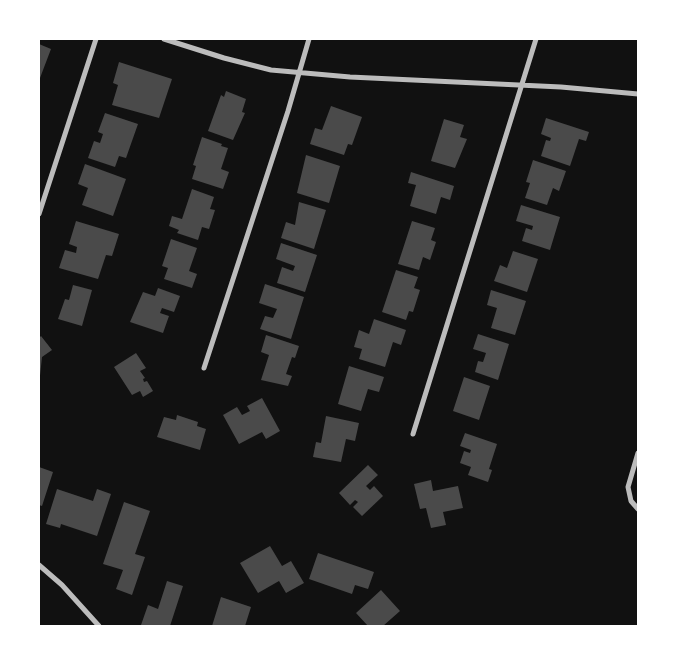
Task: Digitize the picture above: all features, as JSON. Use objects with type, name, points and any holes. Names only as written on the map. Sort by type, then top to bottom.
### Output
[{"type":"street","points":[[39,214],[96,39]]},
{"type":"street","points":[[164,39],[253,66],[299,73],[522,85],[638,94]]},
{"type":"street","points":[[204,368],[309,39]]},
{"type":"street","points":[[413,434],[536,39]]},
{"type":"street","points":[[638,453],[628,487],[631,501],[638,509]]},
{"type":"street","points":[[39,565],[62,585],[99,626]]},
{"type":"building","points":[[39,44],[51,49],[40,78],[39,78]]},
{"type":"building","points":[[119,62],[172,79],[159,118],[112,105],[118,85],[113,83]]},
{"type":"building","points":[[226,91],[246,99],[242,112],[245,113],[233,140],[208,131],[221,95],[224,97]]},
{"type":"building","points":[[331,106],[362,117],[352,145],[348,144],[344,155],[310,144],[315,128],[322,130]]},
{"type":"building","points":[[105,113],[138,124],[126,158],[119,156],[115,167],[88,158],[94,141],[100,143],[103,134],[98,132]]},
{"type":"building","points":[[546,118],[589,132],[586,141],[579,139],[570,166],[541,156],[546,140],[550,141],[551,138],[541,134]]},
{"type":"building","points":[[444,119],[464,125],[460,137],[467,139],[455,168],[431,161]]},
{"type":"building","points":[[202,137],[228,148],[221,169],[229,172],[223,189],[192,179],[196,166],[193,165]]},
{"type":"building","points":[[306,155],[340,166],[329,203],[297,193]]},
{"type":"building","points":[[533,160],[566,171],[559,191],[553,188],[547,205],[525,198],[530,183],[526,182]]},
{"type":"building","points":[[85,164],[126,179],[113,216],[82,205],[88,188],[78,184]]},
{"type":"building","points":[[411,172],[454,186],[450,200],[441,197],[436,214],[410,206],[416,185],[408,183]]},
{"type":"building","points":[[192,189],[214,197],[210,209],[215,210],[209,229],[202,227],[198,240],[177,233],[179,230],[169,226],[172,216],[182,219]]},
{"type":"building","points":[[299,202],[326,210],[314,249],[281,238],[286,222],[295,225]]},
{"type":"building","points":[[521,205],[560,217],[550,250],[522,241],[526,228],[532,230],[533,226],[516,221]]},
{"type":"building","points":[[76,221],[119,234],[112,256],[106,255],[98,279],[59,268],[65,250],[76,253],[77,247],[69,244]]},
{"type":"building","points":[[412,221],[435,228],[431,240],[436,242],[430,260],[423,257],[419,270],[398,264]]},
{"type":"building","points":[[171,239],[197,248],[189,271],[197,274],[192,288],[164,279],[168,268],[162,266]]},
{"type":"building","points":[[281,243],[317,255],[305,292],[277,283],[282,267],[293,271],[295,266],[276,259]]},
{"type":"building","points":[[513,251],[538,259],[527,292],[494,281],[500,265],[507,268]]},
{"type":"building","points":[[396,270],[418,277],[414,288],[420,290],[413,312],[409,311],[406,320],[382,312]]},
{"type":"building","points":[[265,284],[304,297],[291,339],[260,329],[265,316],[273,318],[277,309],[259,303]]},
{"type":"building","points":[[73,285],[92,290],[82,326],[58,319],[65,299],[69,300]]},
{"type":"building","points":[[158,288],[180,296],[174,312],[162,308],[160,313],[169,316],[163,333],[130,322],[143,292],[155,296]]},
{"type":"building","points":[[491,290],[526,301],[515,335],[491,328],[497,308],[487,305]]},
{"type":"building","points":[[374,319],[406,330],[401,345],[393,342],[385,367],[359,359],[362,349],[354,347],[359,330],[369,334]]},
{"type":"building","points":[[478,334],[509,344],[498,380],[475,372],[478,361],[483,362],[486,353],[473,349]]},
{"type":"building","points":[[266,335],[299,346],[295,358],[292,357],[286,374],[292,376],[288,386],[261,380],[269,355],[261,352]]},
{"type":"building","points":[[41,336],[52,350],[42,357],[39,385],[39,338]]},
{"type":"building","points":[[136,353],[146,368],[140,371],[145,378],[143,379],[144,382],[147,381],[153,391],[143,397],[140,391],[132,395],[114,367]]},
{"type":"building","points":[[349,366],[384,377],[379,392],[368,389],[361,411],[338,404]]},
{"type":"building","points":[[464,377],[490,386],[479,420],[453,411]]},
{"type":"building","points":[[262,398],[280,431],[266,439],[262,432],[239,444],[223,415],[237,407],[242,415],[250,411],[247,406]]},
{"type":"building","points":[[177,415],[198,422],[197,426],[206,429],[200,450],[157,437],[164,417],[176,420]]},
{"type":"building","points":[[326,416],[359,423],[355,441],[346,439],[341,462],[313,457],[316,442],[321,443]]},
{"type":"building","points":[[465,433],[497,444],[489,469],[492,470],[488,482],[468,475],[471,467],[460,463],[464,451],[470,453],[471,450],[460,446]]},
{"type":"building","points":[[368,465],[378,475],[366,486],[370,490],[374,486],[383,496],[362,516],[353,507],[358,502],[355,500],[350,505],[339,493]]},
{"type":"building","points":[[39,467],[53,472],[42,506],[39,505]]},
{"type":"building","points":[[431,480],[433,491],[458,486],[463,508],[443,512],[446,525],[431,528],[426,508],[420,509],[414,484]]},
{"type":"building","points":[[57,489],[93,501],[97,489],[111,494],[97,536],[61,524],[60,528],[46,524]]},
{"type":"building","points":[[124,502],[150,511],[135,554],[145,557],[132,595],[116,589],[123,570],[103,564]]},
{"type":"building","points":[[270,546],[282,566],[291,561],[304,583],[286,593],[279,581],[258,593],[240,563]]},
{"type":"building","points":[[318,553],[374,572],[368,589],[355,585],[352,594],[309,579]]},
{"type":"building","points":[[167,581],[183,586],[170,626],[141,625],[148,605],[158,609]]},
{"type":"building","points":[[381,590],[400,611],[383,626],[368,626],[356,613]]},
{"type":"building","points":[[221,597],[251,607],[245,626],[212,626]]}]
